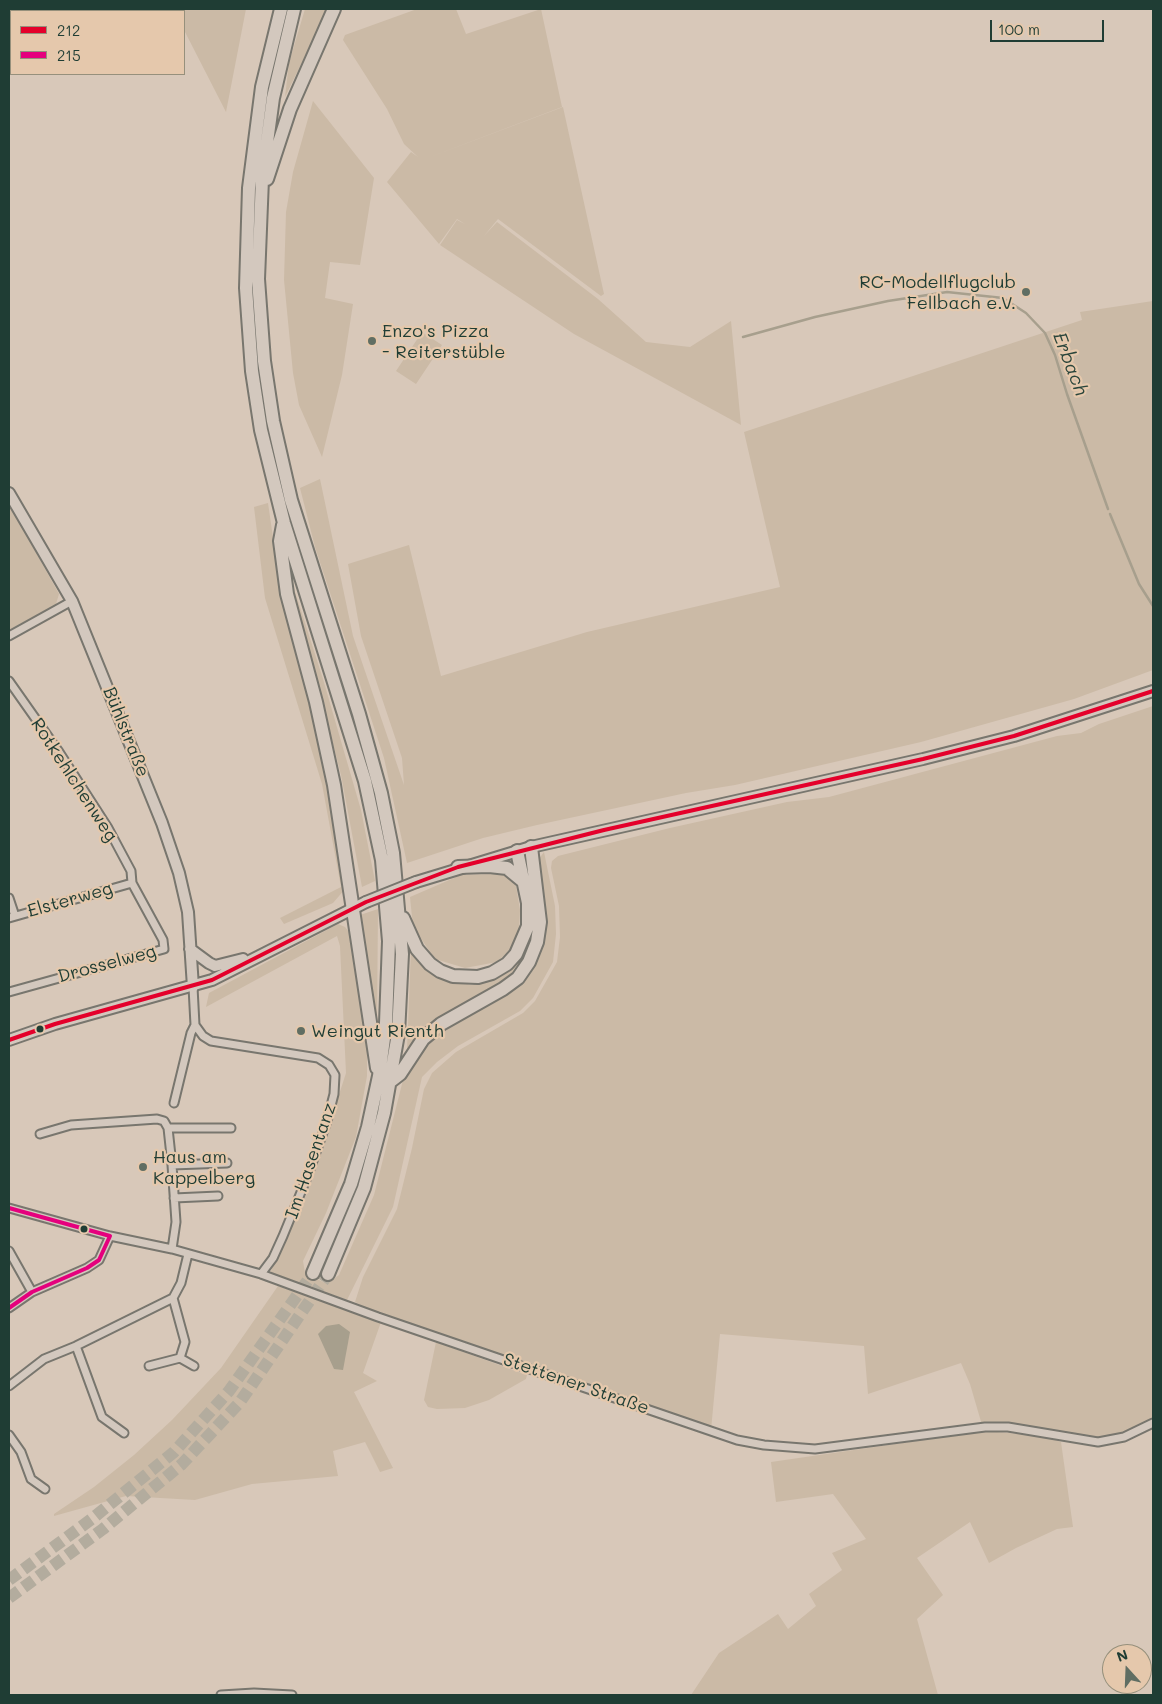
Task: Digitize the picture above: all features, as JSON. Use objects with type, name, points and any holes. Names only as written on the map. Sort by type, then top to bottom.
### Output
[{"type":"highway","points":[[281,9],[262,87],[247,208],[246,271],[248,330],[255,390],[270,470],[284,523],[354,741],[378,841],[386,902],[389,961],[385,1078],[338,1219],[313,1273]]},
{"type":"highway","points":[[294,9],[273,98],[260,201],[259,307],[265,375],[275,434],[299,530],[376,773],[391,840],[399,911],[401,994],[364,1188],[328,1274]]},
{"type":"highway","points":[[260,201],[290,109],[334,9]]},
{"type":"highway","points":[[284,523],[280,541],[287,594],[326,742],[342,825],[352,908],[371,1020],[374,1059],[385,1078]]},
{"type":"highway","points":[[385,1078],[400,1074],[423,1039],[441,1024],[503,989],[518,978],[529,962],[538,942],[540,922],[531,847]]},
{"type":"highway","points":[[399,911],[417,950],[430,964],[453,976],[478,977],[492,973],[507,964],[516,954],[524,940],[528,926],[528,903],[517,851]]},
{"type":"highway","points":[[458,867],[490,866],[507,868],[524,882]]},
{"type":"main road","name":"Bühlstraße","points":[[9,493],[72,601],[162,823],[185,898],[193,987]]},
{"type":"main road","points":[[9,1040],[55,1024],[193,987],[231,971],[352,908],[458,867],[531,847],[923,759],[1014,736],[1153,691]]},
{"type":"main road","points":[[190,949],[204,961],[215,966],[231,963],[283,943]]},
{"type":"street","points":[[9,636],[72,601]]},
{"type":"street","name":"Rotkehlchenweg","points":[[9,681],[59,752],[108,828],[131,871],[132,883]]},
{"type":"street","name":"Elsterweg","points":[[12,917],[132,883]]},
{"type":"street","name":"Drosselweg","points":[[9,992],[164,949],[164,940],[132,883]]},
{"type":"street","points":[[9,898],[12,917]]},
{"type":"street","points":[[174,1103],[191,1033],[195,1025],[193,987]]},
{"type":"street","name":"Im Hasentanz","points":[[195,1025],[199,1032],[212,1040],[318,1058],[329,1065],[335,1075],[334,1094],[327,1122],[308,1175],[273,1258],[261,1274]]},
{"type":"street","points":[[40,1134],[70,1125],[157,1119],[164,1122],[168,1128],[176,1222],[172,1249]]},
{"type":"street","points":[[168,1128],[231,1128]]},
{"type":"street","points":[[172,1165],[227,1163]]},
{"type":"street","points":[[174,1198],[218,1196]]},
{"type":"street","name":"Stettener Straße","points":[[9,1209],[110,1236],[172,1249],[261,1274],[378,1317],[737,1440],[764,1445],[815,1449],[984,1427],[1008,1427],[1098,1442],[1124,1437],[1153,1423]]},
{"type":"street","points":[[9,1308],[32,1292],[87,1268],[99,1260],[110,1236]]},
{"type":"street","points":[[9,1251],[32,1292]]},
{"type":"street","points":[[9,1386],[44,1359],[76,1346],[173,1298],[181,1283],[188,1254]]},
{"type":"street","points":[[173,1298],[185,1342],[180,1358]]},
{"type":"street","points":[[76,1346],[102,1417],[124,1434]]},
{"type":"street","points":[[149,1366],[180,1358],[194,1366]]},
{"type":"street","points":[[9,1435],[22,1452],[31,1479],[45,1489]]},
{"type":"street","points":[[221,1695],[254,1693],[292,1695]]},
{"type":"shaded area","points":[[246,9],[226,112],[185,32],[185,10],[174,10]]},
{"type":"shaded area","points":[[305,9],[328,9],[285,97],[289,63]]},
{"type":"shaded area","points":[[417,9],[456,9],[466,34],[541,9],[562,107],[422,160],[563,107],[604,294],[601,296],[498,219],[484,236],[497,222],[598,299],[646,342],[690,347],[731,321],[741,425],[574,334],[440,245],[457,220],[465,224],[457,219],[439,244],[387,182],[411,152],[418,157],[404,144],[387,109],[343,40],[345,35]]},
{"type":"shaded area","points":[[313,101],[374,178],[360,265],[330,262],[325,298],[353,304],[342,375],[322,457],[299,405],[293,373],[284,280],[286,212],[293,172]]},
{"type":"shaded area","points":[[1153,301],[1153,670],[1074,699],[921,742],[735,785],[686,793],[537,825],[483,838],[407,863],[384,758],[315,547],[300,488],[320,479],[353,636],[404,785],[402,758],[361,636],[348,564],[409,545],[441,676],[587,632],[780,587],[744,432],[1082,320],[1080,312]]},
{"type":"shaded area","points":[[422,332],[442,345],[416,384],[396,371]]},
{"type":"shaded area","points":[[268,503],[282,600],[308,694],[325,770],[339,842],[345,889],[333,903],[284,924],[280,918],[341,887],[322,784],[265,598],[254,507]]},
{"type":"shaded area","points":[[9,504],[59,594],[56,604],[9,630]]},
{"type":"shaded area","points":[[289,573],[323,679],[361,810],[375,881],[362,887],[341,775]]},
{"type":"shaded area","points":[[1153,706],[1153,1420],[1114,1439],[1100,1440],[1043,1429],[982,1425],[970,1384],[961,1363],[868,1394],[864,1346],[720,1334],[711,1430],[380,1315],[355,1302],[363,1277],[397,1209],[424,1089],[432,1073],[456,1052],[523,1013],[535,1001],[557,962],[560,937],[559,906],[551,868],[552,861],[558,856],[670,828],[787,802],[829,797],[1057,736],[1081,733],[1099,724]]},
{"type":"shaded area","points":[[544,852],[555,906],[556,934],[553,962],[533,998],[520,1011],[458,1046],[437,1062],[422,1077],[393,1207],[347,1300],[270,1273],[308,1191],[346,1073],[340,946],[337,936],[206,1007],[209,993],[338,924],[345,927],[350,933],[367,1039],[367,1076],[356,1137],[326,1213],[303,1261],[305,1273],[327,1284],[339,1275],[374,1195],[403,1080],[424,1045],[453,1022],[509,994],[535,964],[545,935],[538,860]]},
{"type":"shaded area","points":[[525,857],[535,932],[528,954],[506,981],[441,1018],[407,1050],[411,950],[435,976],[471,985],[501,976],[524,950]]},
{"type":"shaded area","points":[[506,874],[516,886],[520,910],[519,930],[515,945],[497,962],[465,968],[435,959],[413,927],[410,897],[461,875]]},
{"type":"shaded area","points":[[378,909],[377,1024],[360,915]]},
{"type":"shaded area","points":[[278,1286],[381,1322],[363,1373],[377,1381],[354,1392],[393,1468],[380,1472],[365,1442],[333,1451],[338,1476],[252,1484],[195,1500],[126,1496],[54,1516],[54,1514],[94,1487],[134,1455],[172,1420],[221,1368]]},
{"type":"shaded area","points":[[339,1324],[350,1332],[343,1370],[334,1369],[318,1334],[326,1326]]},
{"type":"shaded area","points":[[436,1342],[527,1375],[526,1379],[489,1400],[465,1408],[437,1409],[428,1407],[424,1400]]},
{"type":"shaded area","points":[[985,1431],[1043,1436],[1061,1442],[1073,1527],[1057,1529],[989,1563],[970,1522],[917,1558],[943,1595],[917,1619],[938,1695],[691,1695],[719,1653],[778,1614],[788,1629],[816,1606],[809,1594],[842,1570],[832,1553],[866,1539],[833,1494],[776,1502],[771,1462]]},
{"type":"waterway","name":"Erbach","points":[[743,337],[815,317],[888,301],[947,292],[1003,298],[1026,313],[1045,333],[1055,355],[1108,509]]},
{"type":"waterway","name":"Erbach","points":[[1110,514],[1139,584],[1153,606]]},
{"type":"tunnel","points":[[9,1580],[93,1518],[174,1452],[229,1391],[313,1273]]},
{"type":"tunnel","points":[[9,1598],[103,1529],[182,1464],[240,1402],[328,1274]]},
{"type":"transit line","name":"212","points":[[9,1040],[55,1024],[212,980],[366,902],[458,867],[604,830],[923,759],[1014,736],[1153,691]]},
{"type":"transit line","name":"215","points":[[9,1208],[110,1236]]},
{"type":"transit line","name":"215","points":[[9,1308],[32,1292],[87,1268],[99,1260],[110,1236]]},
{"type":"place","name":"RC-Modellflugclub Fellbach e.V.","points":[[1026,292]]},
{"type":"place","name":"Enzo's Pizza - Reiterstüble","points":[[372,341]]},
{"type":"place","name":"Weingut Rienth","points":[[301,1031]]},
{"type":"place","name":"Haus am Kappelberg","points":[[143,1167]]}]
